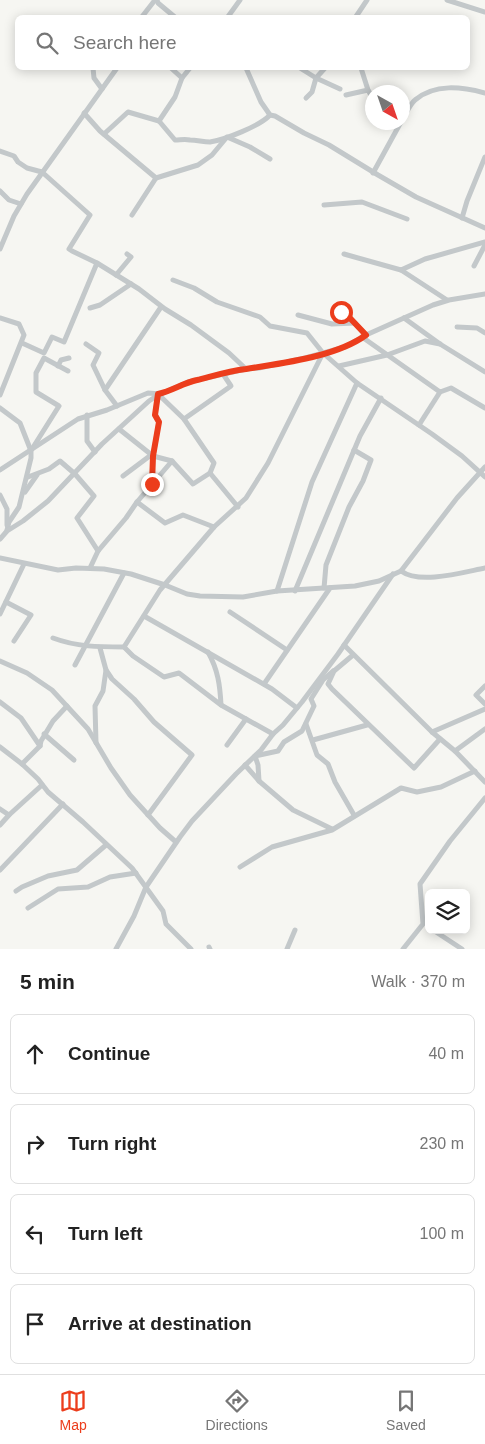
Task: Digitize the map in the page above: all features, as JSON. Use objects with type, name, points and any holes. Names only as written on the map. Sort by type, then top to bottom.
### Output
[{"type":"street","points":[[143,15],[156,0],[172,15]]},
{"type":"street","points":[[229,15],[240,0]]},
{"type":"street","points":[[357,15],[367,0]]},
{"type":"street","points":[[449,0],[485,12]]},
{"type":"street","points":[[93,70],[94,78],[102,88]]},
{"type":"street","points":[[0,248],[2,237],[21,204],[116,70]]},
{"type":"street","points":[[173,70],[182,78]]},
{"type":"street","points":[[159,121],[175,97],[182,78],[188,70]]},
{"type":"street","points":[[247,70],[261,102],[270,115],[329,145],[416,197],[485,228]]},
{"type":"street","points":[[303,70],[316,78],[340,88]]},
{"type":"street","points":[[306,98],[312,92],[316,78],[323,70]]},
{"type":"street","points":[[362,70],[366,85]]},
{"type":"street","points":[[410,107],[414,100],[437,89],[458,87],[485,93]]},
{"type":"street","points":[[346,95],[365,91]]},
{"type":"street","points":[[104,134],[128,112],[159,121],[175,140],[209,142],[227,137],[254,125],[270,115]]},
{"type":"street","points":[[84,113],[104,134],[156,178]]},
{"type":"street","points":[[373,173],[397,130]]},
{"type":"street","points":[[227,137],[250,147],[270,159]]},
{"type":"street","points":[[132,214],[156,178],[198,165],[212,155],[227,137]]},
{"type":"street","points":[[0,151],[14,156],[26,168],[42,172],[90,215],[69,249],[97,263],[131,284],[229,353],[246,369]]},
{"type":"street","points":[[462,218],[467,200],[485,157]]},
{"type":"street","points":[[0,191],[9,200],[21,204]]},
{"type":"street","points":[[324,205],[362,202],[407,219]]},
{"type":"street","points":[[474,266],[485,244]]},
{"type":"street","points":[[401,270],[425,259],[485,244]]},
{"type":"street","points":[[116,275],[131,256],[127,254]]},
{"type":"street","points":[[344,254],[401,270],[447,300]]},
{"type":"street","points":[[31,451],[59,406],[36,392],[36,373],[52,337],[64,342],[97,263]]},
{"type":"street","points":[[174,280],[194,288],[217,302],[260,317],[270,326],[307,333],[323,353],[357,383],[420,425],[462,456],[485,477]]},
{"type":"street","points":[[90,308],[100,305],[131,284]]},
{"type":"street","points":[[0,470],[78,419],[148,393],[169,392],[188,382],[246,369],[259,368],[345,347],[364,336],[447,300],[484,294]]},
{"type":"street","points":[[105,390],[161,306]]},
{"type":"street","points":[[341,312],[348,316],[364,336],[387,356],[440,392]]},
{"type":"street","points":[[298,315],[332,324],[355,323]]},
{"type":"street","points":[[0,318],[19,324],[24,335],[0,395]]},
{"type":"street","points":[[404,318],[440,344],[485,372]]},
{"type":"street","points":[[457,327],[477,328],[485,333]]},
{"type":"street","points":[[338,366],[387,356],[425,341],[440,344]]},
{"type":"street","points":[[22,343],[68,372]]},
{"type":"street","points":[[86,344],[99,353],[93,365],[105,390],[117,406]]},
{"type":"street","points":[[124,647],[160,590],[214,527],[246,498],[268,463],[323,353]]},
{"type":"street","points":[[58,366],[61,360],[69,358]]},
{"type":"street","points":[[184,418],[231,386],[223,374]]},
{"type":"street","points":[[277,591],[312,482],[357,383]]},
{"type":"street","points":[[420,425],[440,392],[451,388],[485,408]]},
{"type":"street","points":[[119,429],[152,456],[172,461],[193,484],[210,473],[214,463],[184,418],[158,394]]},
{"type":"street","points":[[0,539],[7,531],[48,501],[95,452],[158,394]]},
{"type":"street","points":[[152,484],[152,456],[159,422],[155,415],[158,394]]},
{"type":"street","points":[[294,590],[354,450],[381,398]]},
{"type":"street","points":[[0,408],[20,423],[31,451],[28,477],[23,494],[19,507],[9,522],[7,531]]},
{"type":"street","points":[[87,416],[87,441],[95,452]]},
{"type":"street","points":[[264,684],[327,588],[326,564],[349,507],[371,460],[354,450]]},
{"type":"street","points":[[123,476],[152,456]]},
{"type":"street","points":[[28,477],[37,475],[60,461],[75,474],[94,496],[77,518],[98,551]]},
{"type":"street","points":[[90,568],[98,551],[172,461]]},
{"type":"street","points":[[0,558],[58,570],[104,569],[165,584],[188,594],[200,596],[243,597],[277,591],[355,586],[379,581],[401,571],[457,498],[485,467]]},
{"type":"street","points":[[210,473],[238,507]]},
{"type":"street","points":[[23,494],[37,475]]},
{"type":"street","points":[[0,496],[7,508],[7,531]]},
{"type":"street","points":[[137,502],[165,523],[183,515],[214,527]]},
{"type":"street","points":[[0,614],[24,564]]},
{"type":"street","points":[[401,571],[408,575],[442,578],[485,568]]},
{"type":"street","points":[[75,665],[124,573]]},
{"type":"street","points":[[116,949],[134,916],[146,887],[176,842],[192,821],[255,756],[296,708],[344,646],[394,574]]},
{"type":"street","points":[[6,602],[31,615],[14,641]]},
{"type":"street","points":[[230,612],[287,650]]},
{"type":"street","points":[[144,616],[264,684],[296,708]]},
{"type":"street","points":[[53,638],[74,645],[100,648],[124,647],[133,656],[164,677],[179,673],[221,705],[273,734]]},
{"type":"street","points":[[344,646],[485,782]]},
{"type":"street","points":[[100,648],[106,670],[112,679],[134,699],[154,722],[192,755],[148,815]]},
{"type":"street","points":[[208,652],[216,668],[221,705]]},
{"type":"street","points":[[255,756],[278,751],[284,742],[302,731],[314,706],[311,699],[323,680],[353,655]]},
{"type":"street","points":[[0,661],[41,682],[52,690],[88,729],[130,795],[160,828],[176,842]]},
{"type":"street","points":[[96,744],[95,706],[103,691],[106,670]]},
{"type":"street","points":[[334,671],[328,684],[332,689],[414,768],[440,740]]},
{"type":"street","points":[[485,686],[476,695],[485,704]]},
{"type":"street","points":[[0,702],[21,718],[40,746]]},
{"type":"street","points":[[22,764],[40,746],[44,734],[53,720],[67,706]]},
{"type":"street","points":[[432,732],[485,709]]},
{"type":"street","points":[[227,745],[246,719]]},
{"type":"street","points":[[306,724],[317,755],[328,764],[335,782],[354,815]]},
{"type":"street","points":[[312,740],[367,724]]},
{"type":"street","points":[[455,752],[485,729]]},
{"type":"street","points":[[44,734],[74,760]]},
{"type":"street","points":[[0,747],[22,764],[136,873],[163,911],[166,924],[191,949]]},
{"type":"street","points":[[255,756],[258,765],[259,781]]},
{"type":"street","points":[[245,765],[259,781],[294,810],[332,830]]},
{"type":"street","points":[[240,868],[272,847],[332,830],[401,788],[417,792],[440,787],[475,771]]},
{"type":"street","points":[[0,824],[42,785]]},
{"type":"street","points":[[404,949],[423,924],[420,884],[450,841],[485,798]]},
{"type":"street","points":[[0,870],[63,804]]},
{"type":"street","points":[[0,809],[9,815]]},
{"type":"street","points":[[16,891],[48,876],[77,870],[106,845]]},
{"type":"street","points":[[28,908],[58,889],[88,887],[110,877],[136,873]]},
{"type":"street","points":[[287,949],[295,930]]},
{"type":"street","points":[[439,934],[462,949]]},
{"type":"route","points":[[152,484],[153,456],[159,422],[155,415],[158,394],[169,392],[188,382],[305,358],[345,347],[366,335],[348,316],[341,312]]}]
